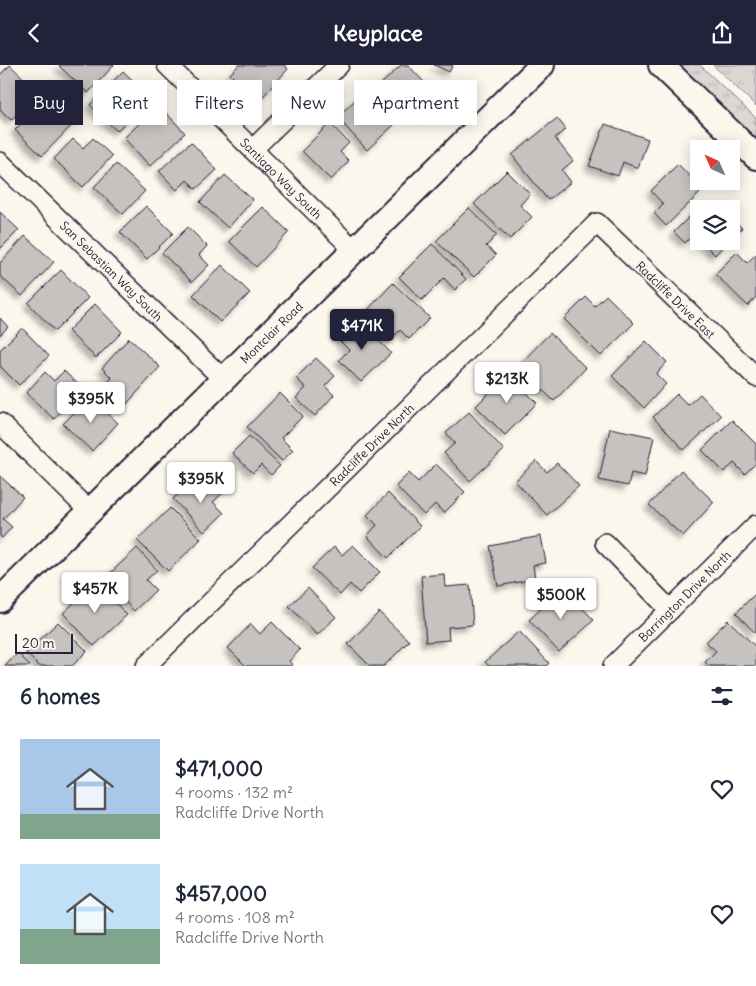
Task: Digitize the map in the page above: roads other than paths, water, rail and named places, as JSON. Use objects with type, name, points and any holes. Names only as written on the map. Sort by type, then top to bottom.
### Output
[{"type":"street","name":"Santiago Way South","points":[[167,65],[354,250]]},
{"type":"street","points":[[253,149],[338,65]]},
{"type":"street","name":"Montclair Road","points":[[0,600],[542,65]]},
{"type":"street","points":[[661,65],[756,157]]},
{"type":"street","name":"San Sebastian Way South","points":[[0,162],[224,380]]},
{"type":"street","name":"Radcliffe Drive East","points":[[597,223],[756,377]]},
{"type":"street","name":"Radcliffe Drive North","points":[[146,666],[597,223]]},
{"type":"street","points":[[0,423],[90,512]]},
{"type":"street","name":"Barrington Drive North","points":[[613,666],[756,525]]},
{"type":"street","points":[[605,543],[670,610]]}]
